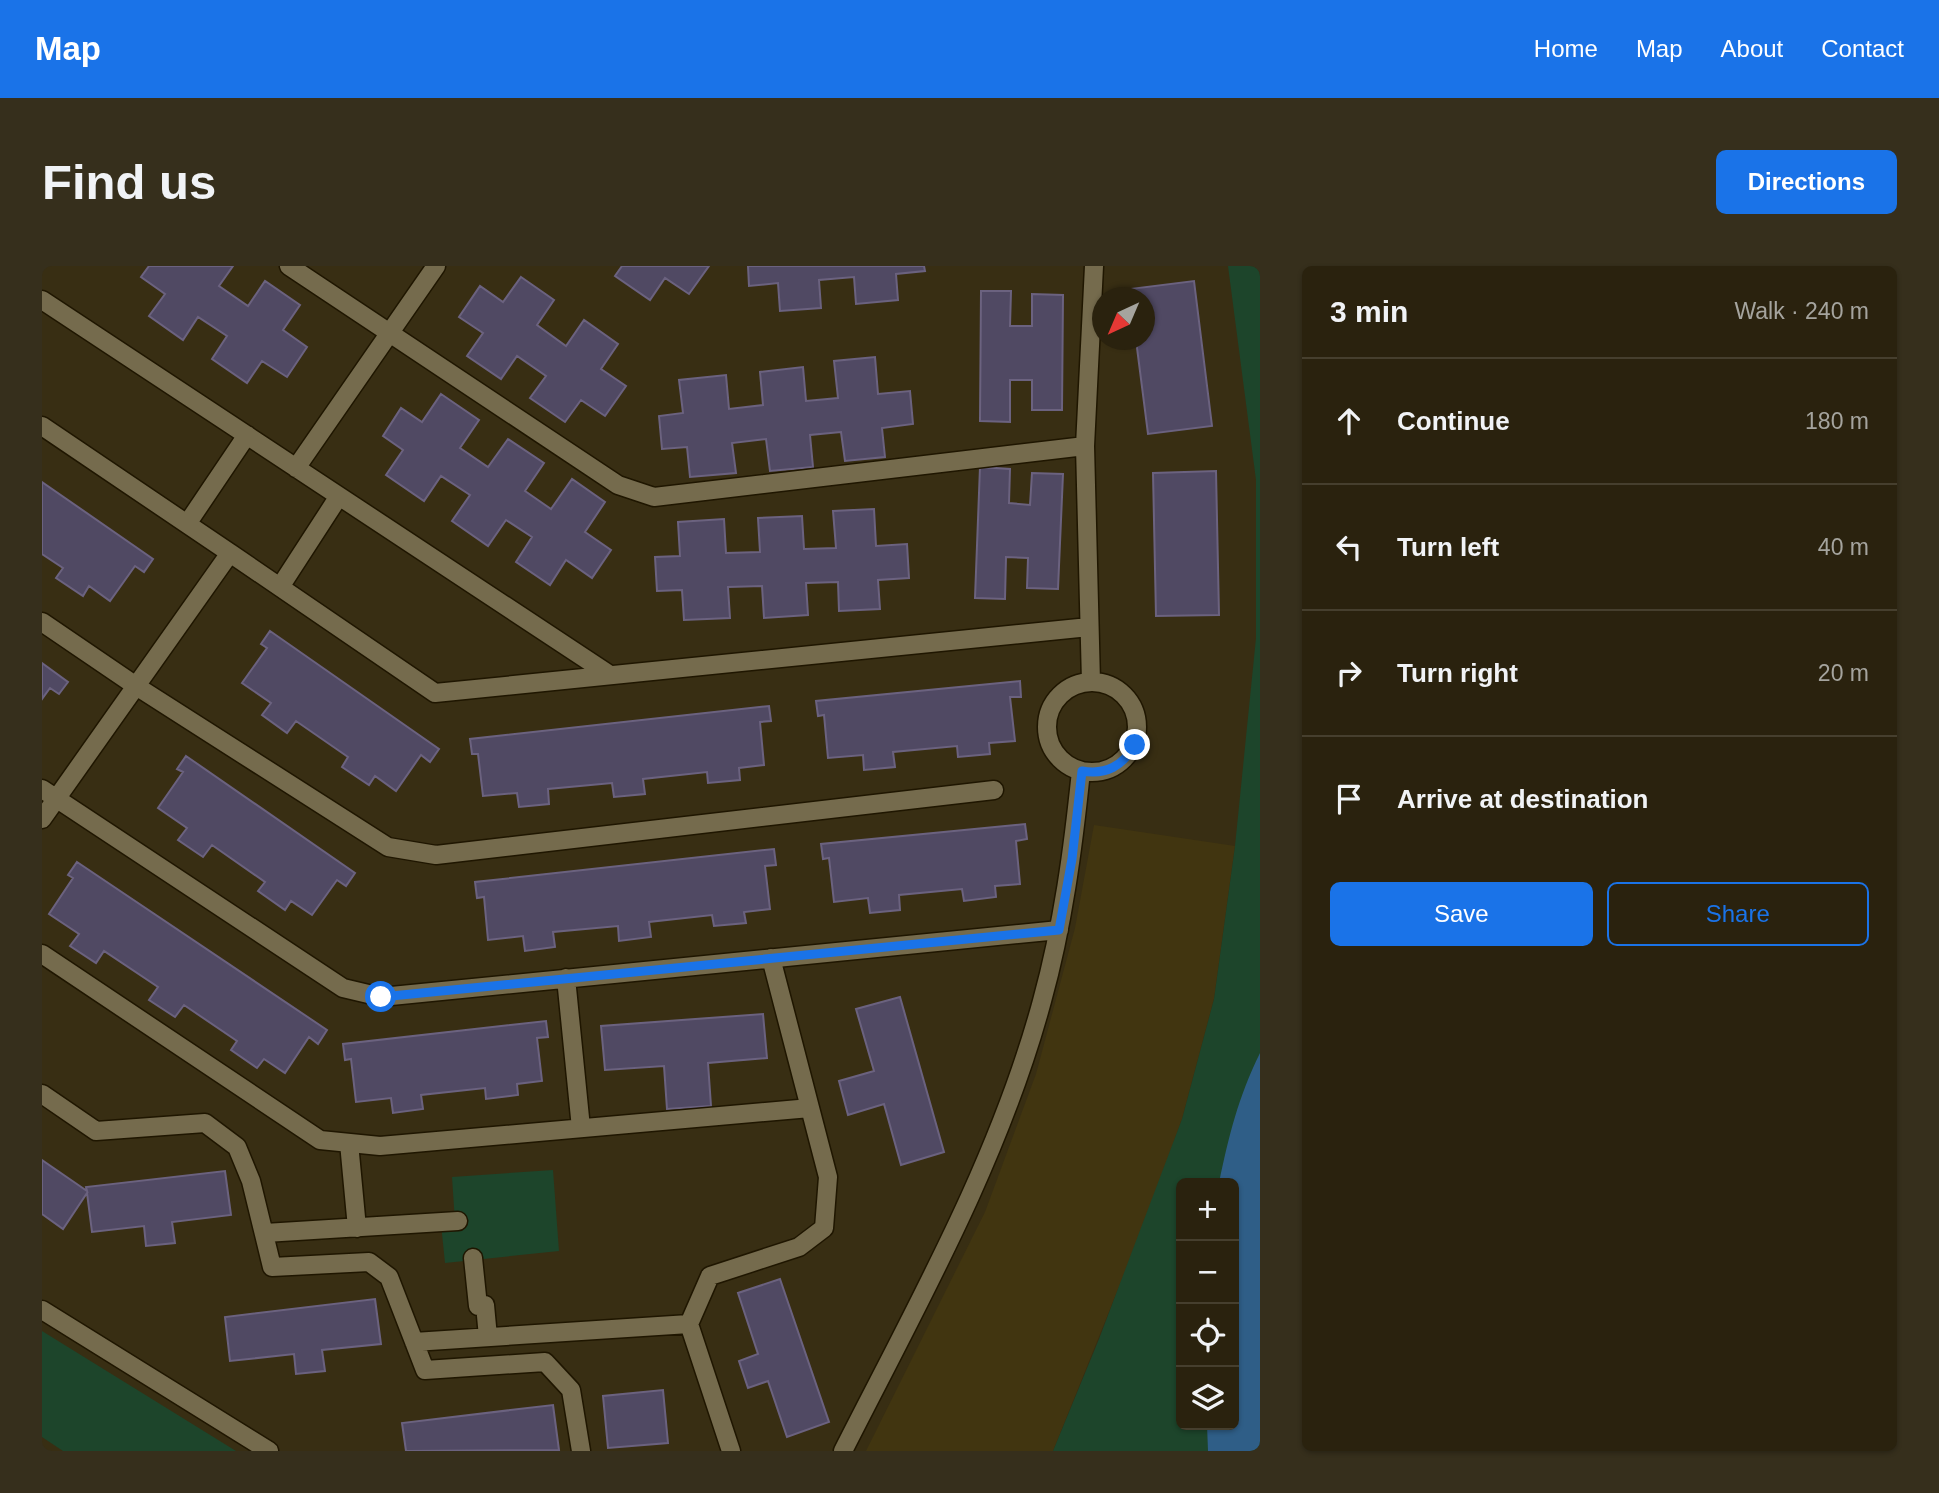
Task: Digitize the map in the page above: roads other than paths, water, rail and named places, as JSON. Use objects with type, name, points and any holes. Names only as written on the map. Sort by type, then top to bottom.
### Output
[{"type":"street","points":[[289,266],[618,485],[654,498],[1085,446]]},
{"type":"street","points":[[296,468],[436,266]]},
{"type":"street","points":[[1091,682],[1085,446],[1094,266]]},
{"type":"street","points":[[42,300],[610,675]]},
{"type":"street","points":[[42,426],[435,693],[1089,627]]},
{"type":"street","points":[[187,524],[247,435]]},
{"type":"street","points":[[280,587],[339,496]]},
{"type":"street","points":[[42,819],[49,794],[136,686],[230,553]]},
{"type":"street","points":[[42,622],[136,686],[388,847],[436,855],[994,790]]},
{"type":"street","points":[[1091,682],[1116,688],[1134,707],[1138,719],[1135,745],[1119,765],[1094,773],[1069,767],[1059,758],[1047,735],[1050,710],[1066,690],[1091,682]]},
{"type":"street","points":[[843,1451],[969,1203],[1018,1076],[1042,1002],[1059,930],[1072,859],[1082,771]]},
{"type":"street","points":[[49,794],[343,988],[381,997],[1059,930]]},
{"type":"street","points":[[42,954],[320,1140],[380,1146],[810,1108]]},
{"type":"street","points":[[731,1451],[689,1324],[710,1276],[799,1247],[824,1228],[828,1177],[771,958]]},
{"type":"street","points":[[566,978],[582,1128]]},
{"type":"street","points":[[42,1094],[96,1131],[205,1123],[237,1147],[251,1181],[272,1267],[369,1262],[390,1277],[425,1370],[545,1362],[571,1390],[581,1451]]},
{"type":"street","points":[[349,1143],[357,1228]]},
{"type":"street","points":[[265,1233],[458,1220]]},
{"type":"street","points":[[473,1258],[478,1306],[485,1305],[488,1337]]},
{"type":"street","points":[[42,1310],[269,1451]]},
{"type":"street","points":[[414,1342],[689,1324]]},
{"type":"water","points":[[1260,1053],[1260,1451],[1208,1451],[1207,1430],[1239,1430],[1239,1178],[1220,1178],[1235,1117]]}]
